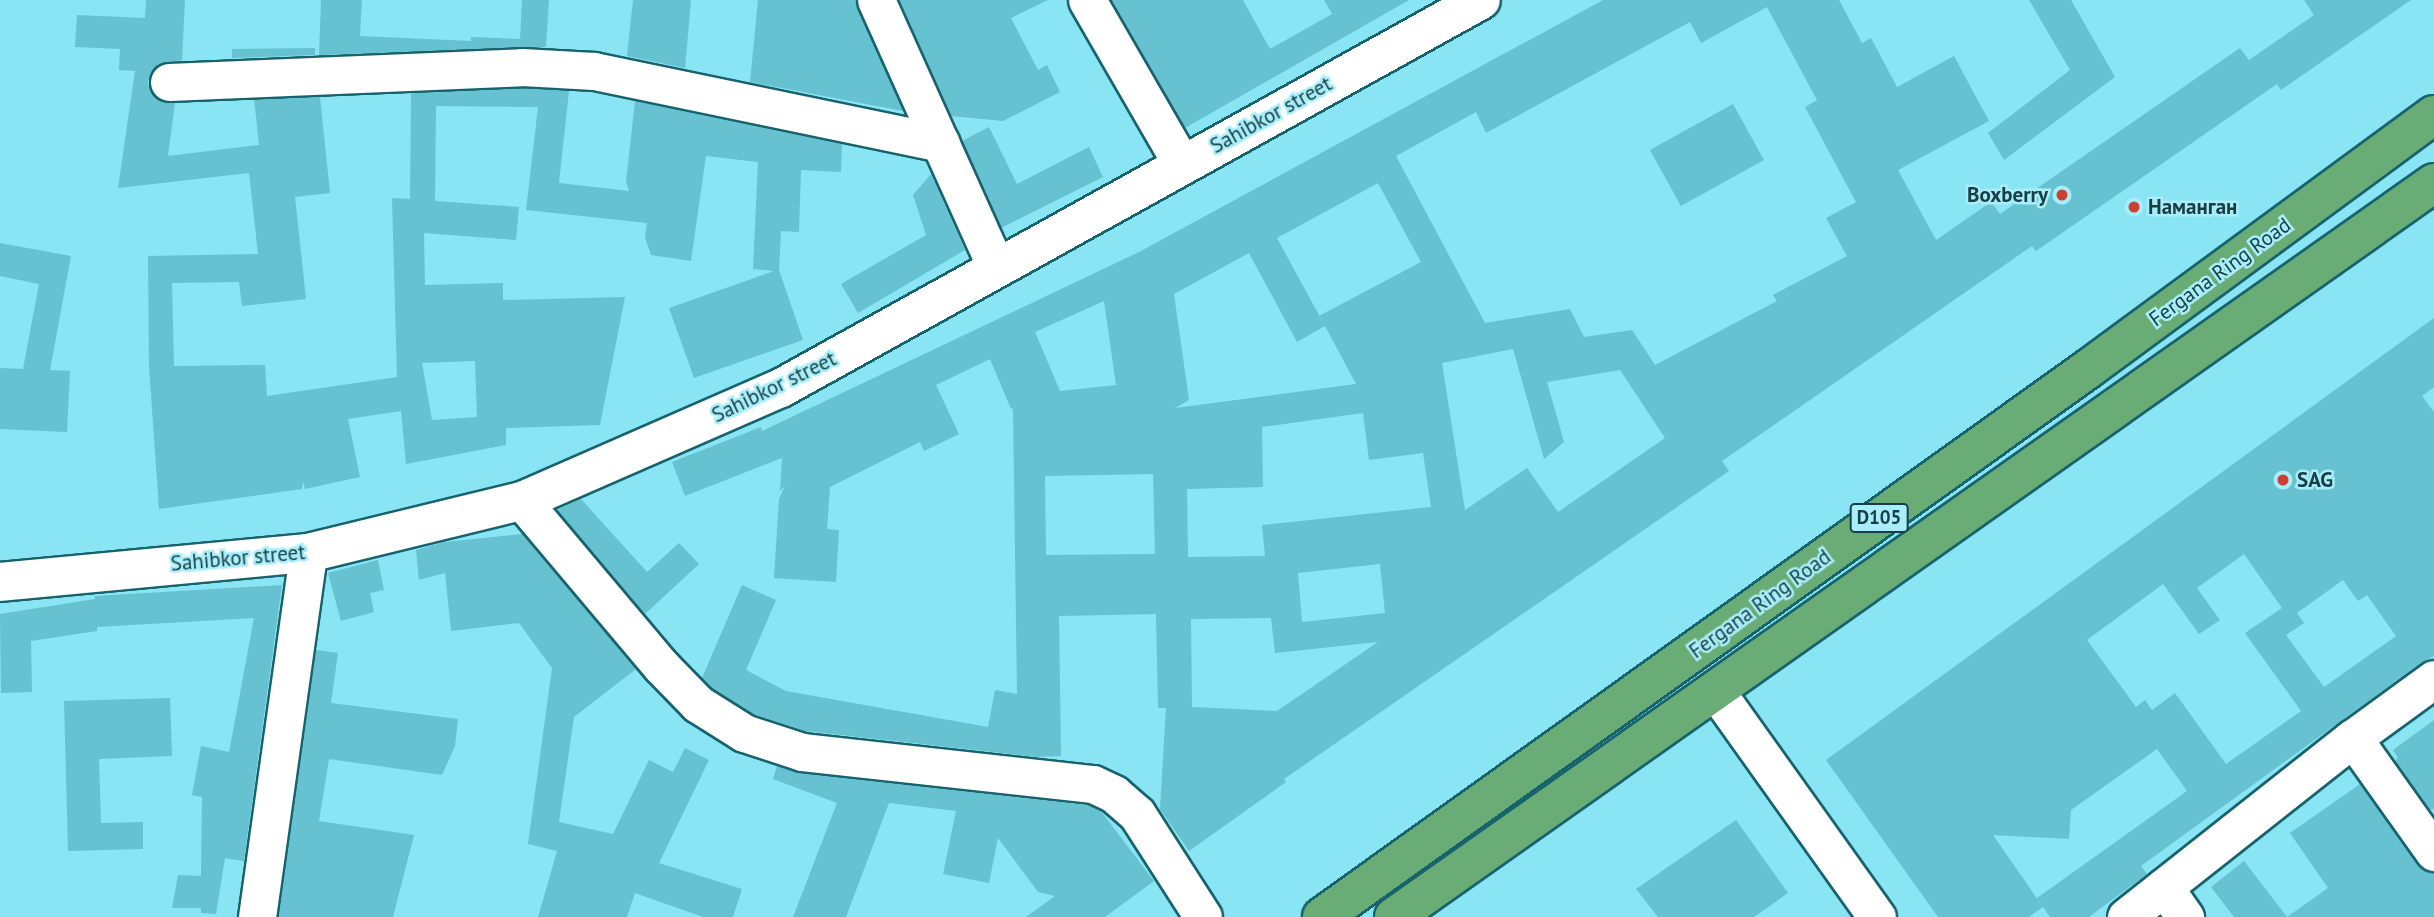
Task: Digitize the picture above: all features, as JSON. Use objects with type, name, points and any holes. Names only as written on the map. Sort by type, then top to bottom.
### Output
[{"type":"highway","name":"Fergana Ring Road","points":[[1322,917],[2088,369],[2434,115]]},
{"type":"highway","name":"Fergana Ring Road","points":[[1394,917],[2434,183]]},
{"type":"street","points":[[876,0],[996,267]]},
{"type":"street","points":[[1087,0],[1181,163]]},
{"type":"street","name":"Sahibkor street","points":[[0,582],[307,553],[522,501],[781,387],[1181,163],[1481,0]]},
{"type":"street","points":[[169,82],[522,67],[594,71],[941,143]]},
{"type":"street","points":[[522,501],[670,676],[698,704],[744,733],[802,752],[1093,784],[1114,794],[1136,814],[1203,917]]},
{"type":"street","points":[[257,917],[307,553]]},
{"type":"street","points":[[2126,917],[2353,738],[2434,679]]},
{"type":"street","points":[[1715,690],[1877,917]]},
{"type":"street","points":[[2353,738],[2429,837]]},
{"type":"street","points":[[2164,887],[2185,917]]},
{"type":"building","points":[[146,0],[185,0],[182,60],[158,64],[151,72],[148,82],[151,93],[159,100],[175,103],[168,156],[259,145],[254,99],[320,97],[330,193],[295,197],[306,299],[242,306],[239,282],[172,283],[174,366],[265,365],[267,396],[397,377],[392,198],[410,199],[411,93],[522,88],[569,91],[559,183],[629,191],[626,182],[635,101],[842,144],[841,172],[801,170],[799,232],[781,231],[779,270],[803,340],[694,378],[669,308],[774,271],[753,269],[758,162],[706,156],[691,261],[651,255],[645,238],[647,223],[526,210],[538,107],[436,106],[435,201],[519,207],[516,240],[424,233],[425,285],[503,283],[503,300],[625,297],[600,425],[506,428],[506,445],[406,464],[401,411],[348,419],[360,477],[305,489],[303,481],[302,489],[159,509],[149,366],[148,256],[258,254],[249,173],[118,188],[135,71],[119,70],[120,49],[75,47],[77,15],[145,18]],"holes":[[[475,361],[477,417],[432,420],[422,363]]]},
{"type":"building","points":[[321,0],[362,0],[360,36],[471,41],[471,37],[520,39],[522,0],[549,0],[546,47],[319,55]]},
{"type":"building","points":[[633,0],[691,0],[685,68],[627,56]]},
{"type":"building","points":[[758,0],[855,0],[903,111],[750,82]]},
{"type":"building","points":[[899,0],[1048,0],[1011,18],[1038,70],[1047,65],[1060,92],[1003,121],[951,116]]},
{"type":"building","points":[[1111,0],[1243,0],[1270,49],[1332,14],[1324,0],[1409,0],[1185,128]]},
{"type":"building","points":[[1603,0],[1839,0],[1862,43],[1871,38],[1897,87],[1954,56],[1989,121],[1898,170],[1936,240],[1991,202],[2000,214],[2240,48],[2249,60],[2314,15],[2304,0],[2411,0],[2281,90],[2277,84],[2036,251],[2032,246],[1722,461],[1729,471],[1284,779],[1286,782],[1189,851],[1160,809],[1166,708],[1158,708],[1156,614],[1059,616],[1061,756],[1037,757],[806,731],[753,714],[711,688],[702,678],[742,585],[776,600],[746,670],[786,691],[988,727],[995,690],[1017,694],[1013,408],[1011,409],[990,359],[936,385],[959,434],[924,451],[920,442],[830,487],[827,529],[839,530],[836,582],[774,578],[779,499],[785,486],[780,491],[782,458],[685,496],[672,462],[761,427],[762,431],[1139,252]],"holes":[[[1767,7],[1817,100],[1805,107],[1856,202],[1826,218],[1847,256],[1773,295],[1777,301],[1655,365],[1632,330],[1584,337],[1570,309],[1485,323],[1396,156],[1476,112],[1486,133],[1690,22],[1701,43]],[[1378,183],[1421,262],[1319,316],[1277,238]],[[1249,253],[1297,342],[1325,326],[1356,384],[1175,408],[1189,400],[1174,294]],[[1104,301],[1116,385],[1060,391],[1035,332]],[[1513,349],[1544,459],[1564,442],[1547,382],[1620,370],[1665,438],[1558,512],[1527,468],[1465,510],[1442,363]],[[1363,413],[1369,460],[1423,453],[1431,507],[1262,525],[1265,556],[1188,557],[1187,489],[1263,487],[1262,427]],[[1153,474],[1155,554],[1046,555],[1045,476]],[[1380,564],[1385,613],[1302,622],[1298,573]],[[1271,618],[1275,653],[1378,642],[1277,711],[1192,707],[1191,619]]]},
{"type":"building","points":[[2029,0],[2071,0],[2115,77],[2004,160],[1988,133],[2070,70]]},
{"type":"building","points":[[315,48],[315,55],[232,58],[232,49]]},
{"type":"building","points":[[1733,104],[1764,160],[1681,206],[1650,150]]},
{"type":"building","points":[[989,127],[1017,184],[1089,147],[1103,177],[1001,228],[962,141]]},
{"type":"building","points":[[931,174],[965,250],[858,313],[841,284],[926,235],[913,195]]},
{"type":"building","points":[[0,243],[71,256],[50,370],[70,371],[67,432],[0,429],[0,368],[23,369],[39,284],[0,276]]},
{"type":"building","points":[[2434,318],[2434,387],[2422,396],[2434,412],[2434,656],[2422,662],[2141,866],[2147,874],[2089,917],[2050,917],[2037,898],[2187,791],[2157,749],[2071,810],[2069,839],[1993,835],[2043,907],[2029,917],[1938,917],[1826,760]],"holes":[[[2244,554],[2282,608],[2245,633],[2301,711],[2226,764],[2175,693],[2152,710],[2145,700],[2136,707],[2087,640],[2163,584],[2199,634],[2220,620],[2197,588]],[[2343,580],[2358,601],[2367,595],[2396,636],[2324,687],[2286,635],[2304,623],[2297,613]]]},
{"type":"building","points":[[581,499],[647,572],[679,543],[699,564],[645,614],[557,510]]},
{"type":"building","points":[[522,534],[636,669],[574,717],[559,822],[613,834],[649,760],[673,772],[685,748],[709,760],[659,863],[742,889],[733,917],[703,917],[635,893],[627,917],[538,917],[557,851],[528,844],[552,668],[519,623],[451,631],[445,573],[419,580],[416,550],[445,542]]},
{"type":"building","points":[[378,560],[384,590],[370,593],[374,612],[341,621],[328,573]]},
{"type":"building","points":[[282,585],[244,861],[225,858],[216,914],[201,913],[201,908],[172,908],[178,875],[201,876],[202,797],[192,795],[201,746],[229,752],[254,618],[97,627],[97,631],[31,641],[32,692],[1,693],[0,614],[95,599],[95,596]]},
{"type":"building","points":[[316,650],[338,653],[331,703],[458,719],[455,746],[442,775],[329,759],[319,821],[414,835],[393,917],[278,917]]},
{"type":"building","points":[[170,698],[172,756],[99,759],[101,823],[143,822],[143,849],[68,851],[64,701]]},
{"type":"building","points":[[2434,720],[2434,809],[2430,810],[2395,761],[2398,758],[2393,750]]},
{"type":"building","points":[[777,766],[800,773],[1088,805],[1100,810],[1154,881],[1105,917],[1026,917],[1055,896],[1038,892],[998,838],[989,883],[943,874],[956,811],[889,803],[846,917],[793,917],[837,803],[773,779]]},
{"type":"building","points":[[2360,784],[2417,864],[2434,873],[2434,917],[2287,917],[2328,888],[2290,833]]},
{"type":"building","points":[[1736,820],[1788,893],[1754,917],[1658,917],[1636,889]]},
{"type":"building","points":[[2244,861],[2287,917],[2234,917],[2211,887]]},
{"type":"place","name":"Boxberry","points":[[2062,195]]},
{"type":"place","name":"Наманган","points":[[2134,207]]},
{"type":"place","name":"SAG","points":[[2283,480]]}]
